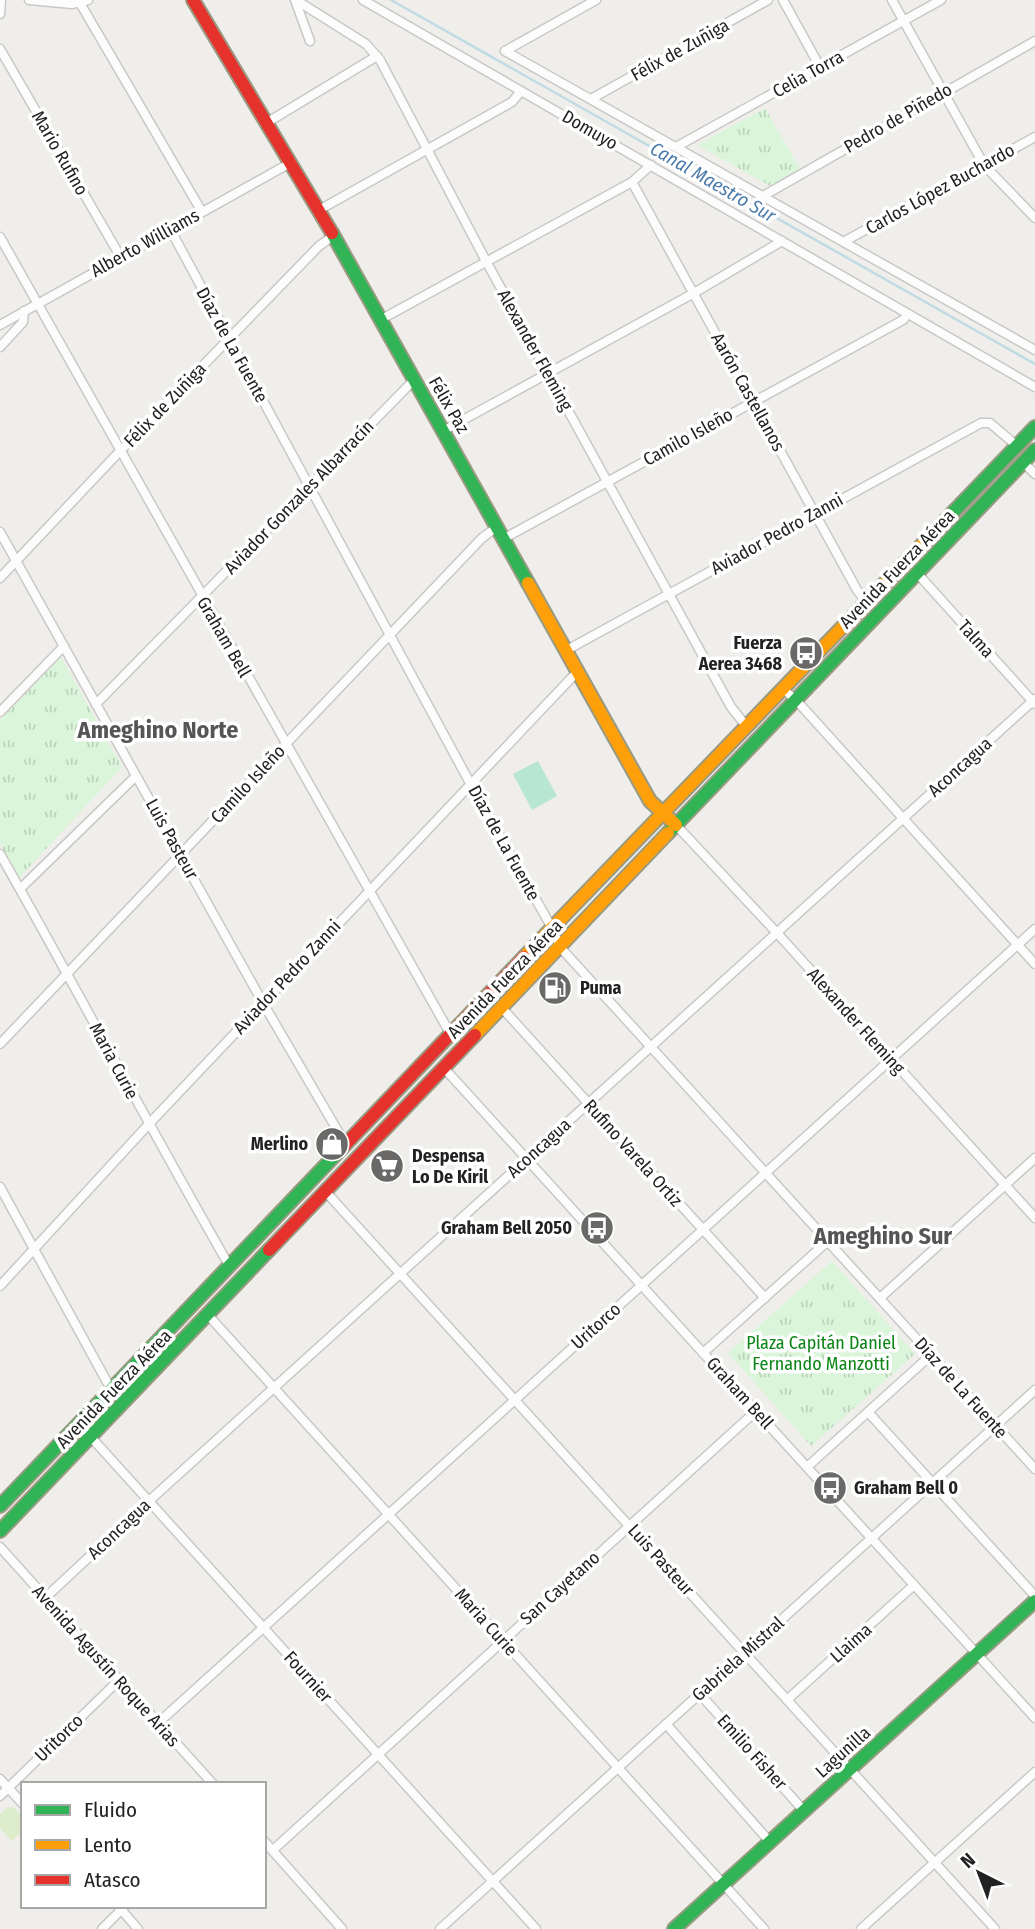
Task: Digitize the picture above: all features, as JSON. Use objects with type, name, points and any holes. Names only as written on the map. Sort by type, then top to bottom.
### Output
[{"type":"main road","name":"Félix Paz","points":[[193,0],[292,162],[650,801],[676,825]]},
{"type":"main road","name":"Avenida Fuerza Aérea","points":[[0,1506],[1035,427]]},
{"type":"main road","name":"Avenida Fuerza Aérea","points":[[0,1531],[1035,450]]},
{"type":"main road","name":"Lagunilla","points":[[674,1929],[1035,1598]]},
{"type":"street","points":[[0,13],[1,0]]},
{"type":"street","points":[[30,0],[84,1],[202,212]]},
{"type":"street","points":[[296,0],[310,41]]},
{"type":"street","name":"Alexander Fleming","points":[[296,0],[366,44],[377,56],[485,261],[731,707],[747,727]]},
{"type":"street","name":"Domuyo","points":[[363,0],[1035,387]]},
{"type":"street","name":"Domuyo","points":[[596,0],[505,51],[1035,350]]},
{"type":"street","name":"Félix de Zuñiga","points":[[591,99],[768,0]]},
{"type":"street","points":[[783,0],[820,67]]},
{"type":"street","points":[[892,0],[984,165],[1035,218]]},
{"type":"street","name":"Celia Torra","points":[[676,147],[941,0]]},
{"type":"street","name":"Pedro de Piñedo","points":[[763,196],[1035,41]]},
{"type":"street","name":"Mario Rufino","points":[[0,49],[120,256]]},
{"type":"street","points":[[268,122],[377,56]]},
{"type":"street","points":[[319,210],[512,102],[521,91]]},
{"type":"street","name":"Carlos López Buchardo","points":[[845,241],[1035,137]]},
{"type":"street","name":"Alberto Williams","points":[[0,325],[292,162]]},
{"type":"street","points":[[380,320],[632,182],[651,165]]},
{"type":"street","name":"Aarón Castellanos","points":[[632,182],[814,513],[866,602]]},
{"type":"street","name":"Díaz de La Fuente","points":[[170,229],[560,947],[1035,1469]]},
{"type":"street","name":"Félix de Zuñiga","points":[[0,578],[319,246],[333,236]]},
{"type":"street","name":"Graham Bell","points":[[0,237],[451,1035]]},
{"type":"street","points":[[443,431],[694,293],[782,241]]},
{"type":"street","points":[[0,347],[23,322],[24,311]]},
{"type":"street","name":"Camilo Isleño","points":[[0,1044],[482,538],[500,533],[609,482],[903,320],[908,314]]},
{"type":"street","name":"Aviador Gonzales Albarracín","points":[[96,704],[414,380]]},
{"type":"street","name":"Aviador Pedro Zanni","points":[[565,651],[981,423],[990,423],[1017,446]]},
{"type":"street","points":[[1023,462],[1035,474]]},
{"type":"street","name":"Luis Pasteur","points":[[0,532],[263,1003],[346,1145]]},
{"type":"street","name":"Talma","points":[[916,573],[1034,701]]},
{"type":"street","points":[[0,712],[64,646]]},
{"type":"street","name":"Aviador Pedro Zanni","points":[[0,1286],[148,1125],[577,672]]},
{"type":"street","points":[[783,689],[796,700],[1035,964]]},
{"type":"street","name":"Aconcagua","points":[[45,1598],[1034,701]]},
{"type":"street","points":[[20,889],[136,776]]},
{"type":"street","name":"Alexander Fleming","points":[[676,825],[1035,1218]]},
{"type":"street","name":"Maria Curie","points":[[0,854],[67,972],[148,1125],[230,1267]]},
{"type":"street","name":"Uritorco","points":[[158,1723],[1035,929]]},
{"type":"street","name":"Rufino Varela Ortiz","points":[[502,1008],[765,1298]]},
{"type":"street","name":"Graham Bell","points":[[444,1068],[1035,1718]]},
{"type":"street","points":[[880,1298],[1035,1158]]},
{"type":"street","points":[[0,1186],[112,1391]]},
{"type":"street","name":"Luis Pasteur","points":[[326,1192],[995,1929]]},
{"type":"street","points":[[703,1353],[828,1241]]},
{"type":"street","name":"Maria Curie","points":[[208,1315],[764,1929]]},
{"type":"street","points":[[807,1467],[931,1355]]},
{"type":"street","name":"Gabriela Mistral","points":[[440,1929],[1035,1390]]},
{"type":"street","name":"San Cayetano","points":[[273,1850],[756,1411]]},
{"type":"street","points":[[868,1412],[1035,1598]]},
{"type":"street","name":"Fournier","points":[[80,1425],[536,1929]]},
{"type":"street","name":"Avenida Agustín Roque Arias","points":[[0,1547],[211,1782]]},
{"type":"street","name":"Llaima","points":[[788,1700],[914,1586]]},
{"type":"street","name":"Uritorco","points":[[0,1796],[119,1680]]},
{"type":"street","name":"Emilio Fisher","points":[[700,1694],[804,1811]]},
{"type":"street","points":[[666,1724],[770,1842]]},
{"type":"street","points":[[861,1929],[1035,1772]]},
{"type":"street","points":[[0,1779],[21,1802]]},
{"type":"street","points":[[266,1843],[342,1929]]},
{"type":"street","points":[[102,1929],[122,1908],[138,1929]]},
{"type":"green space","points":[[765,108],[800,169],[770,186],[697,145]]},
{"type":"green space","points":[[61,657],[122,767],[19,878],[0,843],[0,720]]},
{"type":"green space","points":[[538,761],[557,796],[532,810],[513,774]]},
{"type":"green space","name":"Plaza Capitán Daniel Fernando Manzotti","points":[[832,1261],[915,1354],[811,1446],[728,1353]]},
{"type":"green space","points":[[8,1807],[14,1808],[21,1815],[21,1833],[12,1841],[0,1828],[0,1814]]},
{"type":"waterway","name":"Canal Maestro Sur","points":[[391,0],[1035,364]]},
{"type":"traffic: fast","points":[[332,233],[528,583]]},
{"type":"traffic: fast","points":[[936,530],[1035,427]]},
{"type":"traffic: fast","points":[[668,833],[1035,450]]},
{"type":"traffic: fast","points":[[0,1506],[341,1149]]},
{"type":"traffic: fast","points":[[0,1531],[269,1250]]},
{"type":"traffic: fast","points":[[674,1929],[1035,1601]]},
{"type":"traffic: slow","points":[[524,957],[936,530]]},
{"type":"traffic: slow","points":[[528,583],[650,801],[676,825]]},
{"type":"traffic: slow","points":[[475,1035],[668,833]]},
{"type":"traffic: jam","points":[[193,0],[332,233]]},
{"type":"traffic: jam","points":[[341,1149],[524,957]]},
{"type":"traffic: jam","points":[[269,1250],[475,1035]]},
{"type":"place","name":"Fuerza Aerea 3468","points":[[806,653]]},
{"type":"place","name":"Puma","points":[[555,988]]},
{"type":"place","name":"Merlino","points":[[332,1144]]},
{"type":"place","name":"Despensa Lo De Kiril","points":[[387,1166]]},
{"type":"place","name":"Graham Bell 2050","points":[[597,1228]]},
{"type":"place","name":"Graham Bell 0","points":[[830,1488]]},
{"type":"district","name":"Ameghino Norte","points":[[158,730]]},
{"type":"district","name":"Ameghino Sur","points":[[883,1236]]}]
